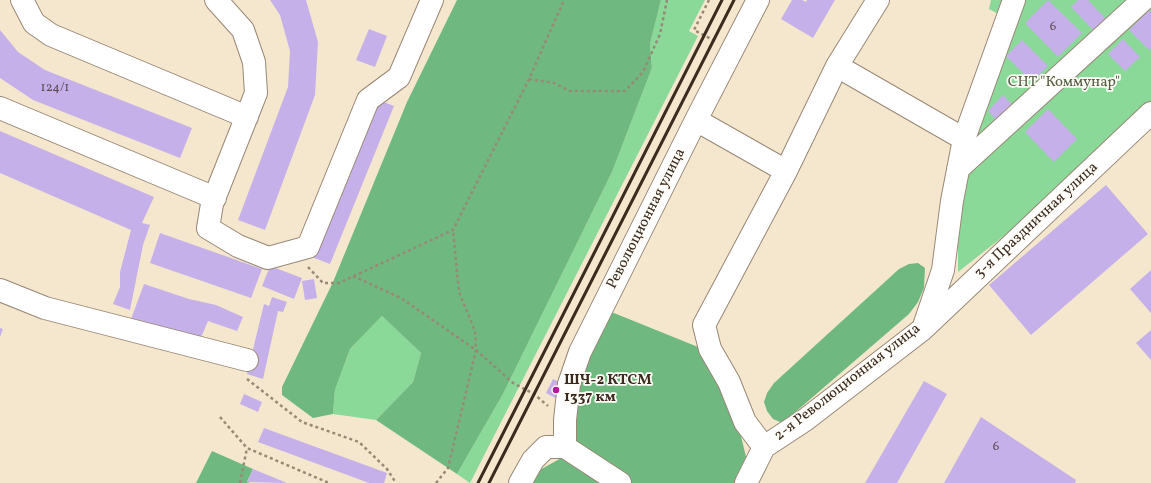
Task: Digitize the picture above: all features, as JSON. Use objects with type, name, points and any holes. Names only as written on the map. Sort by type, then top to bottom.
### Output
[{"type":"street","points":[[22,0],[34,23],[51,35],[247,117]]},
{"type":"street","points":[[216,0],[243,30],[254,62],[256,93],[214,198],[208,228],[238,246],[268,258],[308,247],[368,100],[400,77],[432,0]]},
{"type":"street","name":"Революционная улица","points":[[565,447],[565,420],[569,384],[580,352],[758,0]]},
{"type":"street","points":[[764,447],[745,422],[729,382],[710,349],[704,325],[786,171],[837,66],[878,0]]},
{"type":"street","name":"2-я Революционная улица","points":[[746,483],[764,447],[805,420],[923,329],[943,270],[964,139],[1014,0]]},
{"type":"street","points":[[958,169],[1143,0]]},
{"type":"street","points":[[837,66],[964,139]]},
{"type":"street","points":[[0,108],[214,198]]},
{"type":"street","name":"3-я Праздничная улица","points":[[923,329],[1151,114]]},
{"type":"street","points":[[696,120],[786,171]]},
{"type":"street","points":[[0,290],[45,308],[244,368]]},
{"type":"street","points":[[520,483],[533,460],[546,447],[565,447],[620,483]]},
{"type":"path","points":[[436,483],[448,468],[476,350],[475,331],[459,292],[453,230],[529,79],[564,0]]},
{"type":"path","points":[[529,79],[554,83],[570,91],[625,91],[643,72],[660,34],[667,0]]},
{"type":"path","points":[[709,0],[694,30],[719,42]]},
{"type":"path","points":[[292,252],[322,283],[339,283],[453,230]]},
{"type":"path","points":[[353,276],[401,298],[476,350],[513,383],[534,394],[565,420]]},
{"type":"path","points":[[244,368],[302,422],[359,442],[387,469],[396,483]]},
{"type":"path","points":[[220,417],[248,448],[329,483]]},
{"type":"path","points":[[240,483],[248,448]]},
{"type":"green space","points":[[457,0],[661,0],[650,44],[652,68],[612,172],[503,394],[457,474],[376,420],[413,382],[421,353],[382,316],[350,349],[335,390],[333,414],[313,418],[282,395],[282,387],[333,282],[407,102]]},
{"type":"green space","points":[[661,0],[705,0],[689,31],[698,36],[470,483],[457,474],[503,394],[612,172],[652,68],[650,44]]},
{"type":"green space","name":"СНТ \"Коммунар\"","points":[[991,0],[1151,0],[1151,120],[958,272],[958,121],[1002,16],[989,9]]},
{"type":"green space","points":[[918,263],[925,268],[924,288],[918,302],[909,314],[785,421],[780,422],[773,419],[767,411],[764,402],[767,393],[774,383],[899,269],[909,264]]},
{"type":"green space","points":[[614,313],[698,347],[720,377],[733,403],[747,461],[739,483],[621,483],[575,440],[569,384],[603,315]]},
{"type":"green space","points":[[382,316],[421,353],[413,382],[376,420],[333,414],[335,390],[350,349]]},
{"type":"green space","points":[[212,451],[253,469],[247,482],[250,483],[196,483]]},
{"type":"green space","points":[[565,456],[610,483],[530,483],[536,472]]},
{"type":"building","points":[[270,0],[306,0],[318,42],[315,95],[265,230],[238,220],[288,87],[290,51],[280,15]]},
{"type":"building","points":[[792,0],[802,0],[806,2],[807,0],[835,0],[813,38],[781,19]]},
{"type":"building","points":[[1048,0],[1082,33],[1058,57],[1025,23]]},
{"type":"building","points":[[1078,0],[1088,0],[1108,21],[1096,33],[1071,7]]},
{"type":"building","points":[[1149,10],[1151,12],[1151,48],[1149,50],[1129,30]]},
{"type":"building","points":[[369,29],[387,36],[375,67],[356,60]]},
{"type":"building","points":[[0,30],[18,52],[45,70],[192,128],[180,158],[33,100],[0,78]]},
{"type":"building","points":[[1123,39],[1140,57],[1125,71],[1108,54]]},
{"type":"building","points":[[1022,40],[1048,66],[1032,82],[1006,56]]},
{"type":"building","points":[[1003,95],[1015,107],[999,123],[988,111]]},
{"type":"building","points":[[373,98],[394,106],[330,264],[309,256]]},
{"type":"building","points":[[1048,109],[1077,139],[1054,162],[1025,132]]},
{"type":"building","points":[[0,131],[154,197],[142,223],[150,225],[143,245],[130,310],[113,304],[120,287],[120,272],[131,230],[0,173]]},
{"type":"building","points":[[1106,185],[1148,234],[1031,335],[989,285]]},
{"type":"building","points":[[160,233],[262,269],[251,298],[150,263]]},
{"type":"building","points":[[270,266],[302,278],[294,299],[262,286]]},
{"type":"building","points":[[1151,270],[1151,313],[1130,289]]},
{"type":"building","points":[[314,279],[317,298],[305,300],[302,281]]},
{"type":"building","points":[[144,284],[189,299],[216,305],[243,317],[237,331],[208,321],[200,340],[131,319]]},
{"type":"building","points":[[272,297],[287,302],[283,312],[278,311],[263,379],[247,374],[264,304],[269,306]]},
{"type":"building","points":[[0,328],[3,329],[0,337]]},
{"type":"building","points":[[1151,330],[1151,360],[1136,343]]},
{"type":"building","name":"ШЧ-2 КТСМ 1337 км","points":[[553,379],[567,386],[559,400],[546,393]]},
{"type":"building","points":[[924,381],[947,394],[897,483],[865,483]]},
{"type":"building","points":[[244,394],[262,402],[258,412],[240,404]]},
{"type":"building","points":[[981,417],[1076,480],[1075,483],[944,483]]},
{"type":"building","points":[[264,428],[387,473],[384,483],[369,483],[258,442]]},
{"type":"building","points":[[253,469],[287,483],[247,482]]},
{"type":"railway","points":[[478,483],[722,0]]},
{"type":"railway","points":[[489,483],[734,0]]},
{"type":"place","name":"ШЧ-2 КТСМ 1337 км","points":[[556,390]]}]
